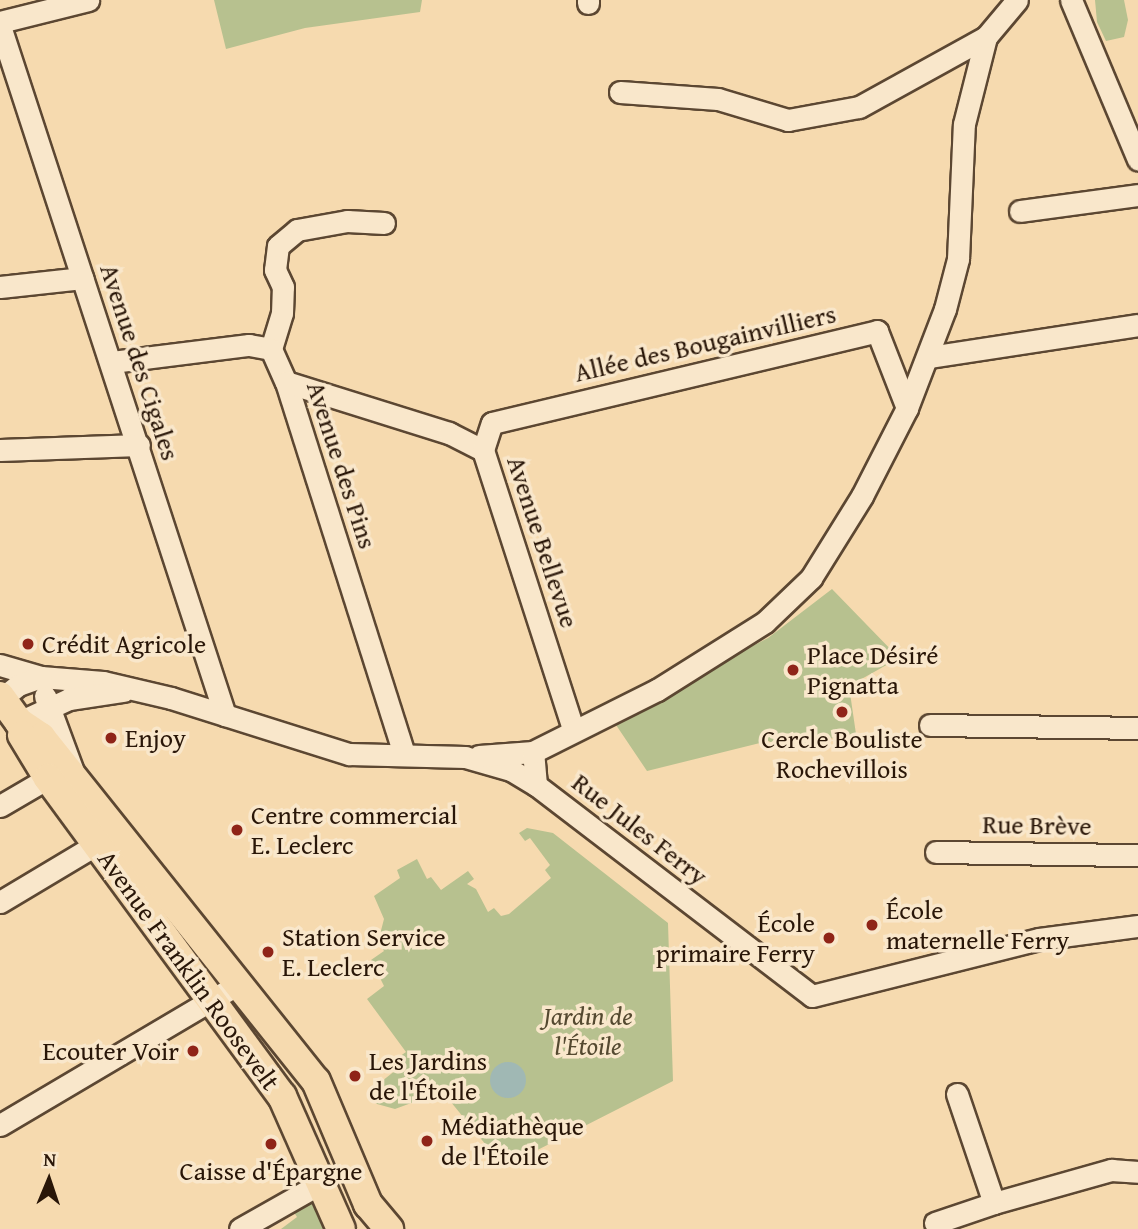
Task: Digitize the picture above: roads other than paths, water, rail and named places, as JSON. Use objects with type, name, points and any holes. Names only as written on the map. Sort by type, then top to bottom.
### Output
[{"type":"main road","name":"Avenue Franklin Roosevelt","points":[[1,697],[19,722],[41,737],[97,844],[282,1096],[323,1182],[341,1229]]},
{"type":"main road","name":"Avenue Franklin Roosevelt","points":[[62,779],[240,983],[316,1081],[368,1204],[389,1229]]},
{"type":"main road","points":[[234,1028],[260,1009]]},
{"type":"street","points":[[0,24],[88,0]]},
{"type":"street","points":[[620,92],[718,99],[788,120],[859,107],[986,37],[1017,0]]},
{"type":"street","points":[[1071,0],[1137,151]]},
{"type":"street","points":[[1082,24],[1084,0]]},
{"type":"street","name":"Avenue des Cigales","points":[[0,24],[225,715]]},
{"type":"street","points":[[465,757],[533,752],[657,690],[765,622],[811,578],[862,496],[907,408],[929,357],[958,259],[964,124],[986,37]]},
{"type":"street","points":[[1020,211],[1138,195]]},
{"type":"street","points":[[112,362],[249,345],[271,349],[282,313],[283,287],[275,270],[278,246],[297,230],[347,221],[384,223]]},
{"type":"street","points":[[0,287],[83,278]]},
{"type":"street","points":[[929,357],[1138,325]]},
{"type":"street","name":"Allée des Bougainvilliers","points":[[483,450],[492,423],[877,331],[907,408]]},
{"type":"street","name":"Avenue des Pins","points":[[271,349],[286,382],[404,753]]},
{"type":"street","name":"Avenue Bellevue","points":[[286,382],[449,433],[483,450],[574,731]]},
{"type":"street","points":[[0,450],[139,445]]},
{"type":"street","name":"Rue Jules Ferry","points":[[0,665],[41,677],[103,682],[225,715],[349,754],[404,753],[465,757],[511,771],[536,785],[812,996],[1039,940],[1138,926]]},
{"type":"street","name":"Rue Jules Ferry","points":[[1,697],[18,685],[41,677]]},
{"type":"street","name":"Avenue Franklin Roosevelt","points":[[41,677],[48,707],[65,742],[62,779]]},
{"type":"street","name":"Rue Jules Ferry","points":[[19,722],[48,707],[131,690]]},
{"type":"street","points":[[65,742],[80,699]]},
{"type":"street","points":[[930,725],[1138,728]]},
{"type":"street","points":[[533,752],[536,785]]},
{"type":"street","points":[[0,806],[62,779]]},
{"type":"street","points":[[0,902],[97,844]]},
{"type":"street","name":"Rue Brève","points":[[936,852],[1138,855]]},
{"type":"street","points":[[0,1125],[240,983]]},
{"type":"street","points":[[957,1094],[994,1203]]},
{"type":"street","points":[[935,1223],[994,1203],[1111,1170],[1138,1172]]},
{"type":"street","points":[[240,1229],[323,1182]]},
{"type":"water","points":[[508,1062],[521,1067],[526,1080],[521,1093],[508,1098],[495,1093],[490,1080],[495,1067]]},
{"type":"place","name":"Crédit Agricole","points":[[28,644]]},
{"type":"place","name":"Place Désiré Pignatta","points":[[793,670]]},
{"type":"place","name":"Cercle Bouliste Rochevillois","points":[[842,712]]},
{"type":"place","name":"Enjoy","points":[[111,738]]},
{"type":"place","name":"Centre commercial E. Leclerc","points":[[237,830]]},
{"type":"place","name":"École maternelle Ferry","points":[[872,925]]},
{"type":"place","name":"École primaire Ferry","points":[[829,938]]},
{"type":"place","name":"Station Service E. Leclerc","points":[[268,952]]},
{"type":"place","name":"Ecouter Voir","points":[[193,1051]]},
{"type":"place","name":"Les Jardins de l'Étoile","points":[[355,1076]]},
{"type":"place","name":"Médiathèque de l'Étoile","points":[[427,1141]]},
{"type":"place","name":"Caisse d'Épargne","points":[[271,1144]]},
{"type":"park label","name":"Jardin de l'Étoile","points":[[588,1031]]}]
